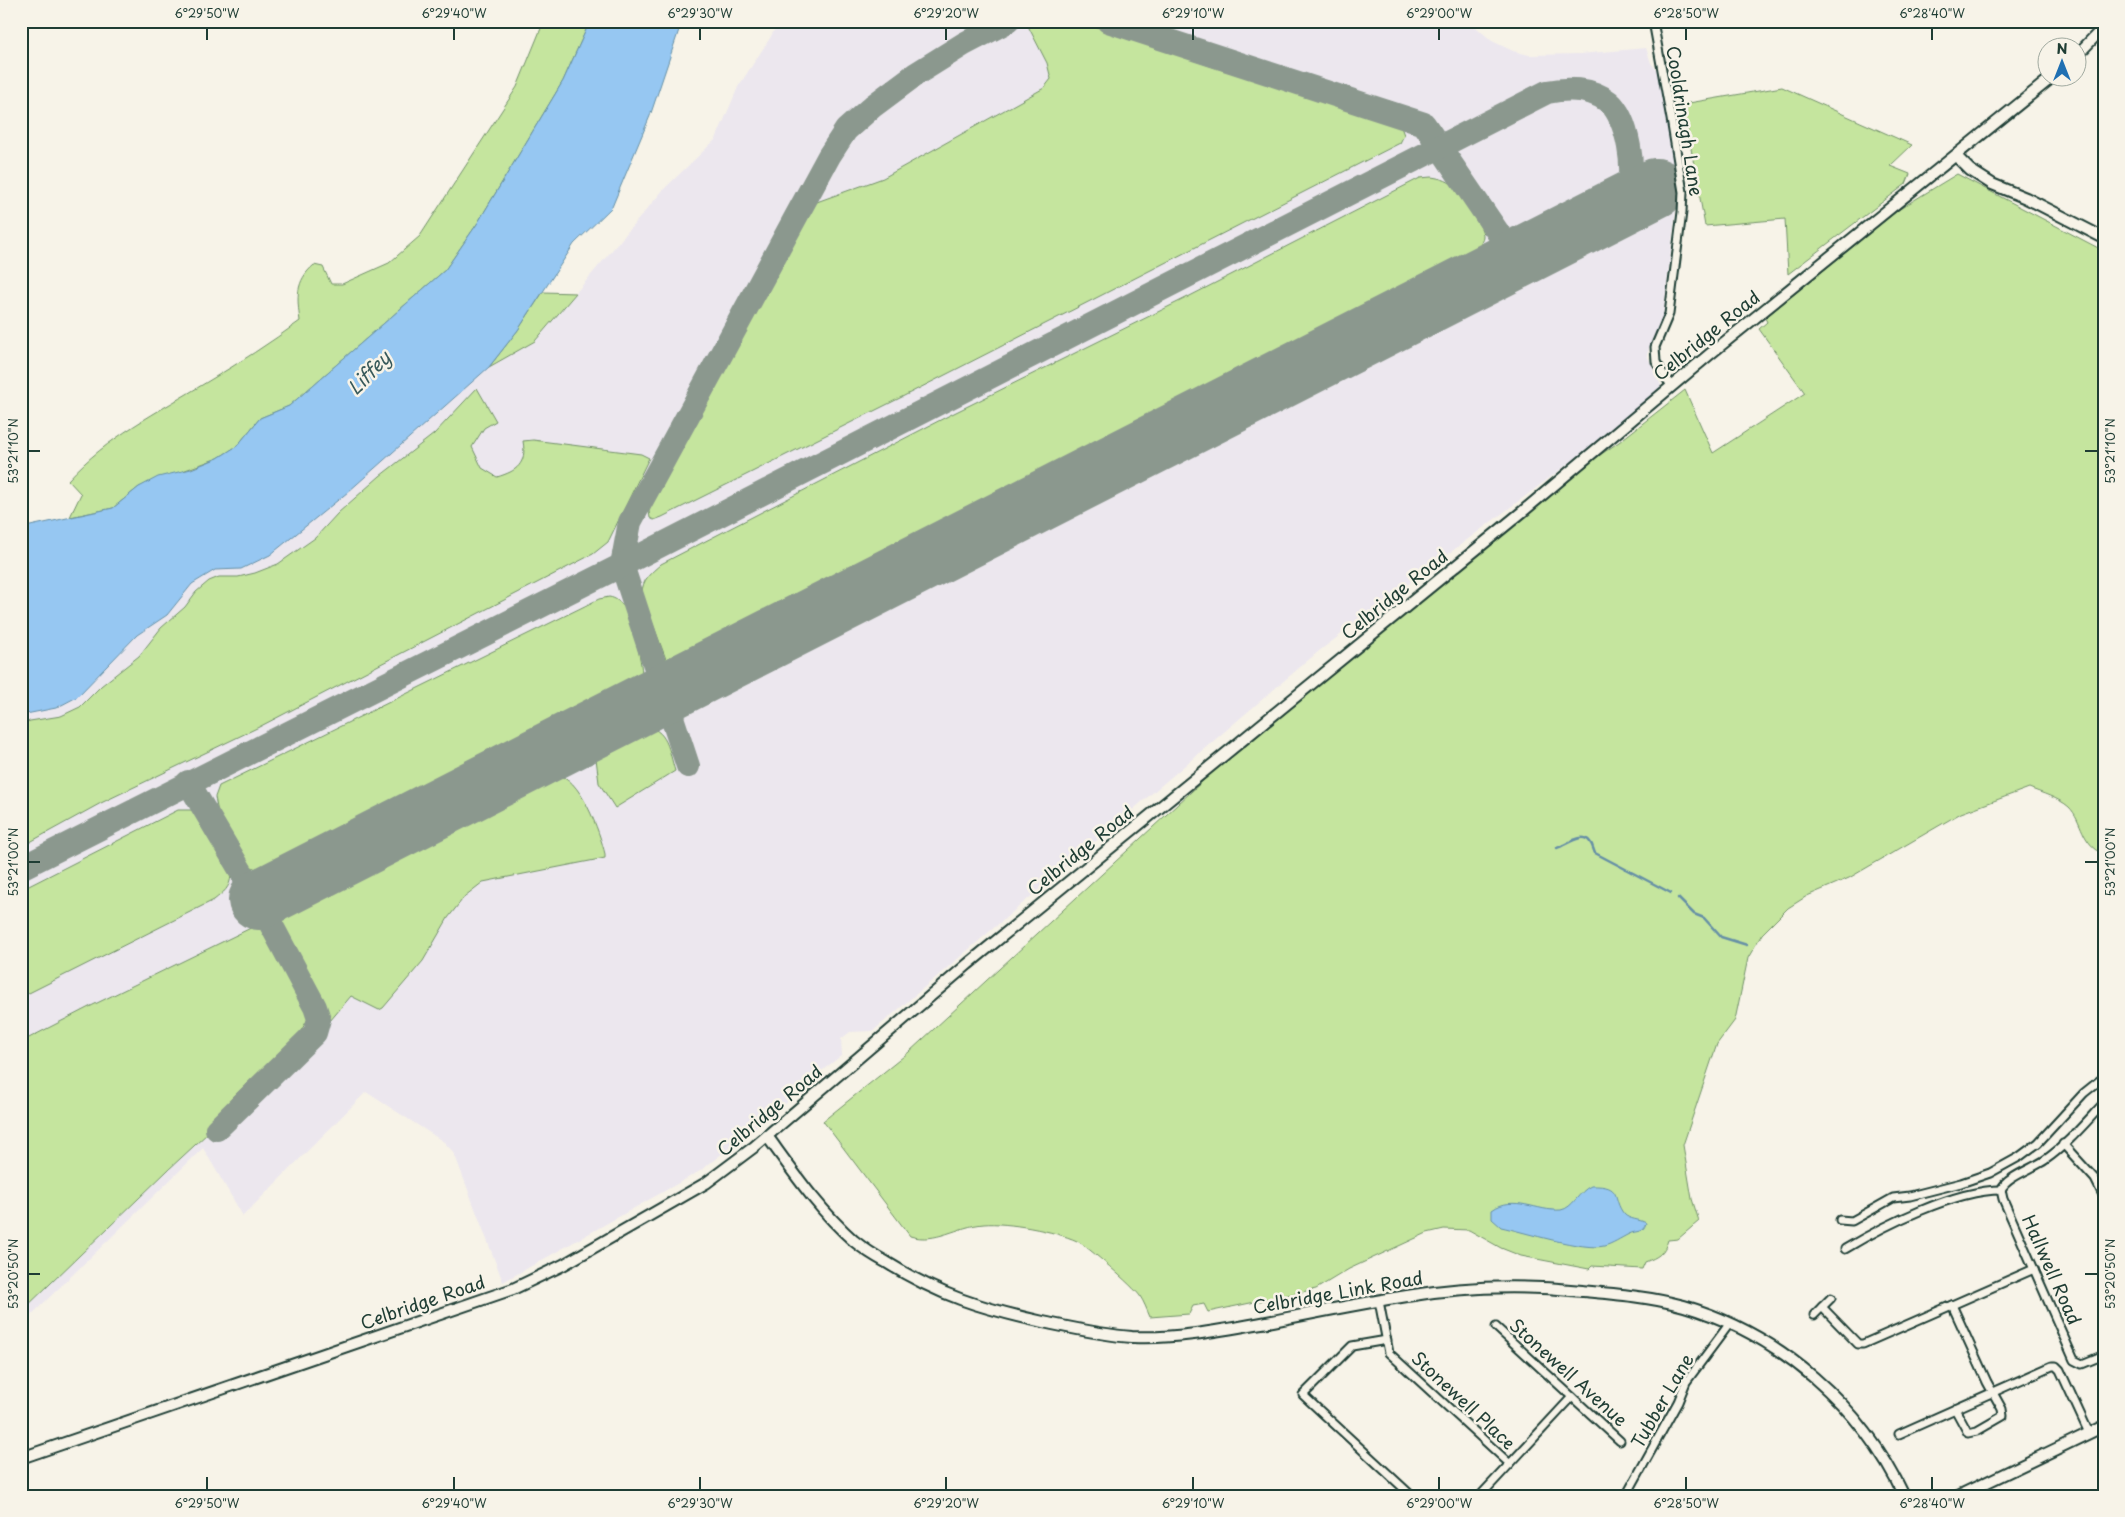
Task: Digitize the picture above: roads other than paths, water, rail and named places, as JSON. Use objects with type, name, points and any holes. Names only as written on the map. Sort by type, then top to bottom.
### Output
[{"type":"main road","points":[[2088,44],[2103,29]]},
{"type":"main road","name":"Celbridge Road","points":[[21,1458],[527,1283],[563,1265],[706,1183],[767,1136],[911,1011],[1522,512],[1671,386],[2039,88]]},
{"type":"main road","points":[[1956,156],[1970,170],[1992,184],[2026,198],[2104,238]]},
{"type":"main road","name":"Celbridge Link Road","points":[[767,1136],[815,1201],[858,1244],[911,1278],[971,1304],[1086,1331],[1109,1335],[1157,1337],[1224,1330],[1434,1292],[1481,1288],[1564,1289],[1657,1300],[1685,1306],[1730,1324],[1777,1349],[1834,1396],[1882,1455],[1904,1496]]},
{"type":"main road","points":[[1958,1496],[2104,1426]]},
{"type":"street","name":"Cooldrinagh Lane","points":[[1652,21],[1683,192],[1669,314],[1654,355],[1656,362],[1671,386]]},
{"type":"street","points":[[1840,1220],[1852,1222],[1893,1198],[1961,1184],[2019,1157],[2038,1143],[2084,1093],[2104,1077]]},
{"type":"street","points":[[1846,1249],[1876,1230],[1930,1207],[1984,1191],[2001,1190],[2006,1183],[2045,1160],[2087,1123],[2104,1103]]},
{"type":"street","points":[[2063,1144],[2095,1180],[2104,1196]]},
{"type":"street","name":"Hallwell Road","points":[[2001,1190],[2003,1199],[2074,1360],[2082,1364],[2104,1355]]},
{"type":"street","points":[[1822,1307],[1858,1344],[1863,1344],[2034,1269]]},
{"type":"street","points":[[1814,1315],[1831,1298]]},
{"type":"street","points":[[1380,1301],[1387,1340],[1352,1346],[1303,1395],[1412,1496]]},
{"type":"street","points":[[1952,1305],[1992,1393],[2002,1409],[2002,1418],[1977,1431],[1966,1432],[1954,1408]]},
{"type":"street","name":"Tubber Lane","points":[[1626,1496],[1678,1402],[1686,1382],[1730,1324]]},
{"type":"street","name":"Stonewell Avenue","points":[[1496,1327],[1620,1441]]},
{"type":"street","name":"Stonewell Place","points":[[1387,1340],[1389,1352],[1510,1464]]},
{"type":"street","points":[[1899,1434],[2052,1366],[2056,1366],[2060,1370],[2089,1433]]},
{"type":"street","points":[[1480,1496],[1572,1397]]},
{"type":"water","name":"Liffey","points":[[590,21],[682,21],[650,116],[612,207],[574,244],[518,330],[489,367],[348,492],[270,555],[241,569],[215,570],[192,584],[167,615],[137,635],[77,697],[56,708],[21,715],[21,528],[113,508],[139,487],[158,477],[191,469],[218,458],[237,446],[260,418],[289,406],[445,270],[477,224],[563,81]]},
{"type":"water","points":[[1591,1186],[1601,1186],[1613,1190],[1624,1214],[1646,1223],[1643,1229],[1607,1245],[1595,1247],[1569,1244],[1501,1227],[1492,1219],[1492,1210],[1500,1205],[1517,1203],[1543,1209],[1565,1209]]},
{"type":"waterway","points":[[1557,848],[1579,838],[1587,839],[1595,853],[1671,893]]},
{"type":"waterway","points":[[1678,898],[1694,914],[1704,918],[1721,937],[1747,945]]}]
